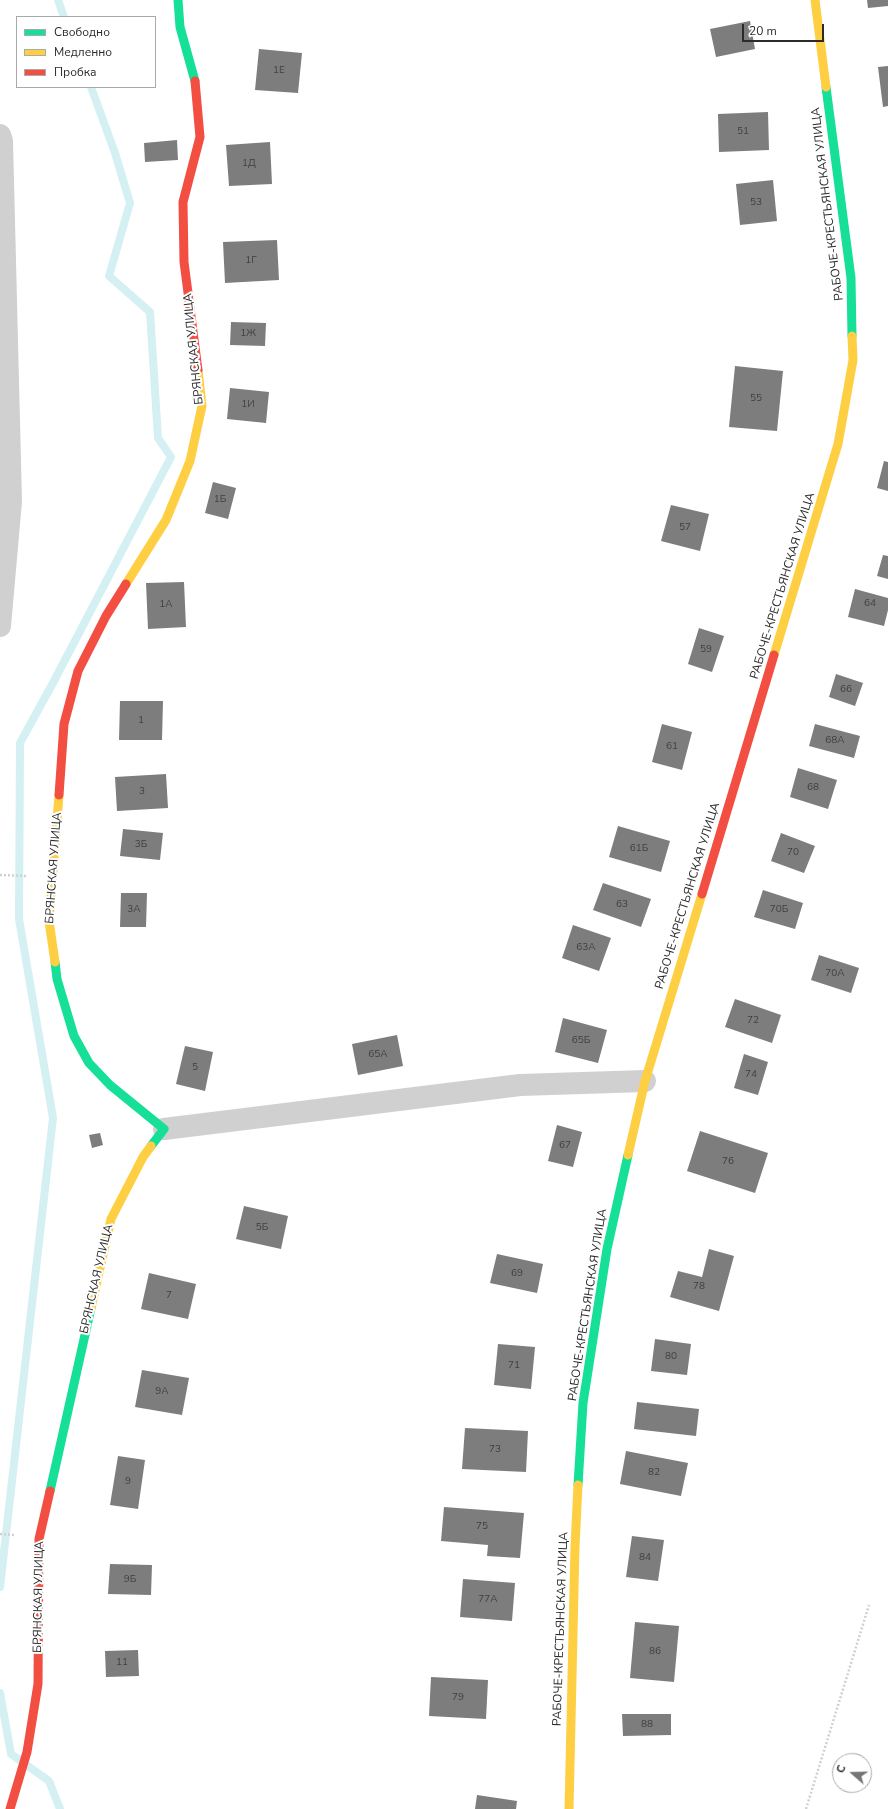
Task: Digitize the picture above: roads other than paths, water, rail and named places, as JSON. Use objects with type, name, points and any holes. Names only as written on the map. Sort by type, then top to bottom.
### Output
[{"type":"street","name":"БРЯНСКАЯ УЛИЦА","points":[[7,1803],[27,1752],[38,1684],[39,1539],[111,1218],[143,1157],[164,1128],[110,1086],[89,1063],[74,1036],[57,980],[49,921],[64,724],[78,671],[106,616],[166,520],[190,461],[202,406],[184,262],[183,202],[200,138],[196,86],[180,27],[178,0]]},
{"type":"street","name":"РАБОЧЕ-КРЕСТЬЯНСКАЯ УЛИЦА","points":[[569,1809],[575,1546],[584,1403],[607,1249],[644,1081],[838,444],[853,360],[851,278],[815,0]]},
{"type":"street","points":[[0,135],[2,141],[11,501],[0,626]]},
{"type":"street","points":[[164,1128],[520,1085],[644,1081]]},
{"type":"waterway","points":[[58,0],[64,16]]},
{"type":"waterway","points":[[0,1587],[53,1118],[19,919],[20,743],[171,457],[158,438],[150,312],[109,276],[130,203],[115,153],[91,88]]},
{"type":"waterway","points":[[0,1693],[11,1754],[49,1781],[60,1809]]}]
